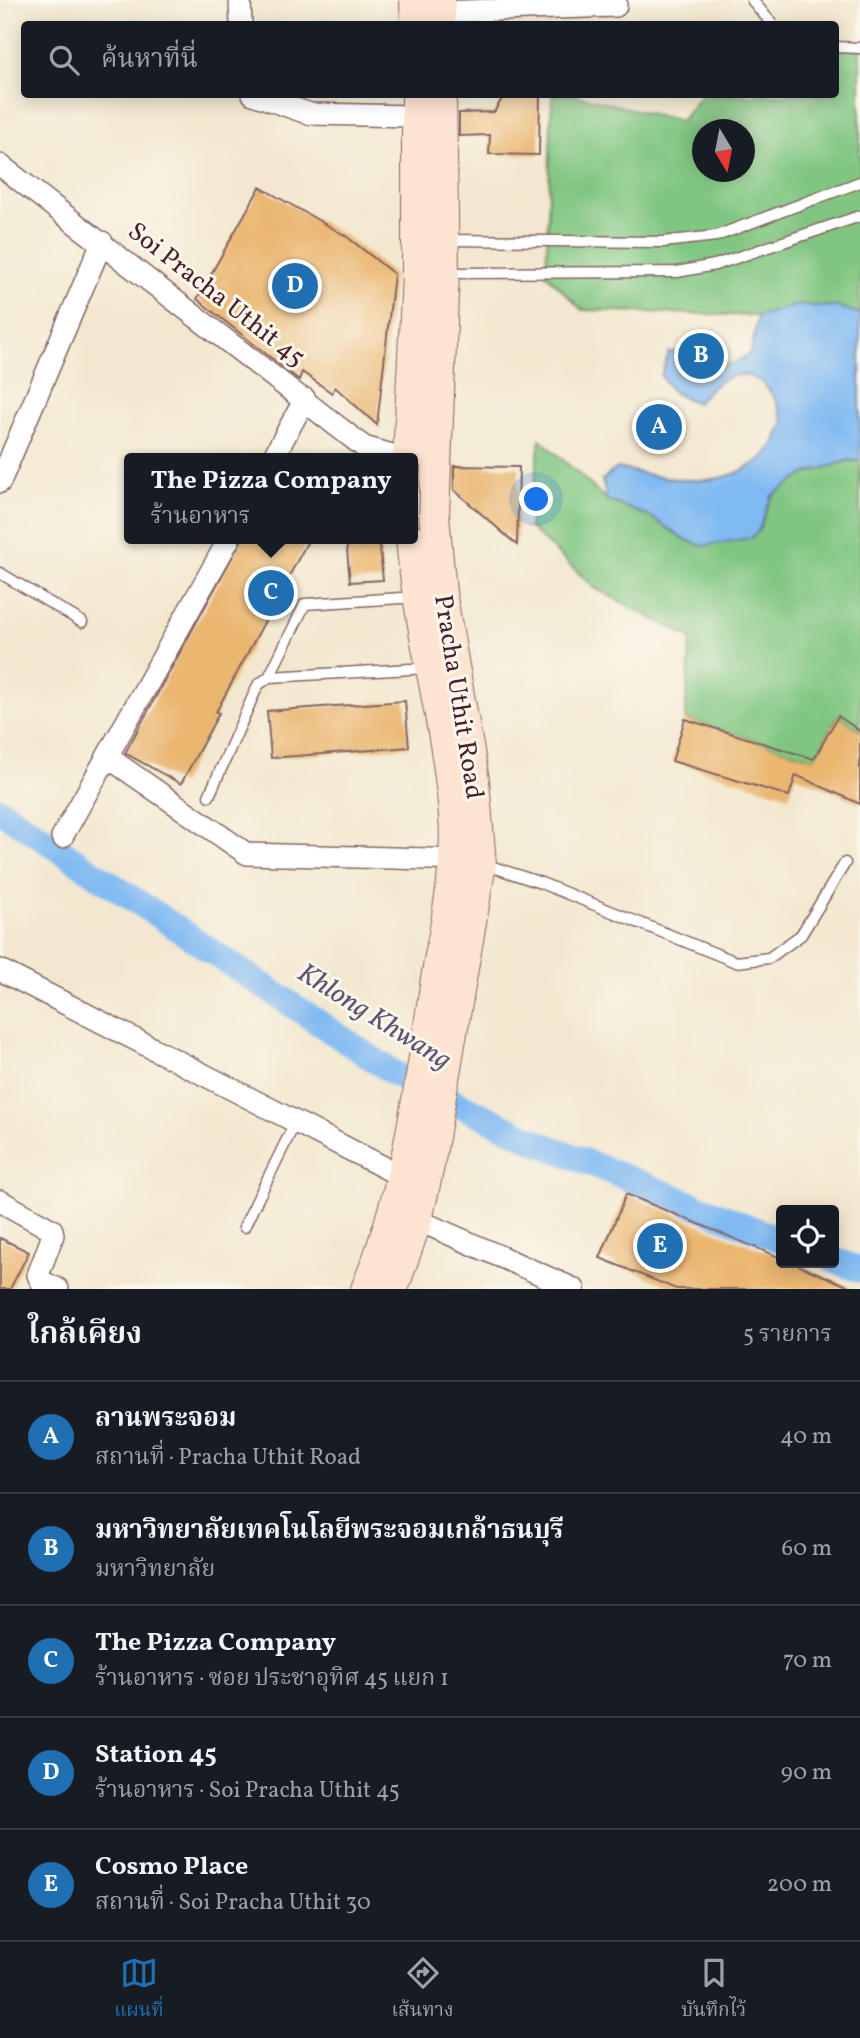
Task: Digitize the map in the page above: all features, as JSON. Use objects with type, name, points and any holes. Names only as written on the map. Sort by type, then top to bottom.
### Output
[{"type":"main road","name":"Pracha Uthit Road","points":[[415,453],[430,273],[441,98]]},
{"type":"main road","name":"Pracha Uthit Road","points":[[417,105],[430,239]]},
{"type":"main road","name":"Pracha Uthit Road","points":[[418,470],[434,515],[428,595]]},
{"type":"main road","name":"Pracha Uthit Road","points":[[393,1289],[435,1069],[468,860],[474,779],[441,667],[428,595],[413,544]]},
{"type":"main road","name":"Pracha Uthit Road","points":[[366,1289],[405,1215],[401,1176],[427,1109]]},
{"type":"street","points":[[240,0],[241,21]]},
{"type":"street","points":[[430,12],[616,6],[616,0]]},
{"type":"street","points":[[264,98],[310,114],[417,105]]},
{"type":"street","name":"Soi Pracha Uthit 45","points":[[0,165],[306,400],[363,447],[388,453]]},
{"type":"street","points":[[0,482],[102,242]]},
{"type":"street","points":[[276,453],[306,400]]},
{"type":"street","points":[[62,837],[109,758],[226,544]]},
{"type":"street","points":[[109,758],[247,854],[468,860]]},
{"type":"street","points":[[0,970],[401,1176]]},
{"type":"street","points":[[0,1201],[52,1230],[53,1235],[33,1282]]},
{"type":"street","points":[[405,1215],[574,1289]]},
{"type":"street","points":[[33,1282],[41,1281],[58,1289]]},
{"type":"lane","points":[[752,0],[770,21]]},
{"type":"lane","points":[[839,47],[860,48]]},
{"type":"lane","points":[[430,239],[663,242],[716,236],[860,182]]},
{"type":"lane","points":[[430,273],[677,272],[754,253],[860,216]]},
{"type":"lane","points":[[0,573],[82,622]]},
{"type":"lane","points":[[209,796],[258,685],[269,677],[305,604],[428,595]]},
{"type":"lane","points":[[269,677],[441,667]]},
{"type":"lane","points":[[468,860],[541,883],[736,962],[769,958],[801,935],[845,863]]},
{"type":"lane","points":[[244,1227],[295,1123]]},
{"type":"green space","points":[[839,47],[860,48],[860,314],[839,307],[799,305],[758,316],[582,310],[546,274],[552,98],[587,98],[681,121],[699,98],[839,98]]},
{"type":"green space","points":[[540,439],[607,500],[651,517],[684,539],[758,532],[768,503],[790,482],[827,466],[860,461],[860,731],[838,716],[814,759],[685,719],[691,638],[596,589],[529,527]]},
{"type":"water","points":[[799,305],[839,307],[860,314],[860,461],[850,460],[805,474],[772,496],[758,532],[750,538],[702,546],[684,539],[651,517],[607,500],[602,480],[617,468],[675,479],[713,479],[749,467],[769,452],[784,423],[769,391],[759,381],[736,375],[710,389],[697,403],[674,393],[661,376],[669,352],[685,353],[698,337],[705,338],[701,359],[721,365],[739,360],[751,352],[758,316]]},
{"type":"building","points":[[503,98],[540,98],[539,155],[489,154],[490,135],[459,136],[459,113],[494,112]]},
{"type":"building","points":[[260,187],[346,236],[394,274],[377,425],[335,387],[332,393],[302,372],[299,380],[197,299]]},
{"type":"building","points":[[454,466],[519,467],[517,545],[454,490]]},
{"type":"building","points":[[239,544],[306,544],[216,712],[219,713],[181,784],[125,753]]},
{"type":"building","points":[[346,544],[379,544],[383,580],[350,582]]},
{"type":"building","points":[[405,701],[409,747],[271,758],[267,711]]},
{"type":"building","points":[[838,716],[860,731],[860,804],[796,775],[789,796],[672,761],[685,719],[814,759]]},
{"type":"building","points":[[626,1194],[776,1256],[776,1268],[805,1268],[855,1289],[676,1289],[600,1258]]},
{"type":"building","points":[[0,1238],[29,1252],[10,1289],[0,1289]]},
{"type":"waterway","name":"Khlong Khwang","points":[[0,810],[394,1073],[537,1142],[776,1238]]},
{"type":"waterway","name":"Khlong Khwang","points":[[839,1262],[860,1270]]},
{"type":"place","name":"Station 45","points":[[295,286]]},
{"type":"place","name":"มหาวิทยาลัยเทคโนโลยีพระจอมเกล้าธนบุรี","points":[[701,356]]},
{"type":"place","name":"ลานพระจอม","points":[[659,427]]},
{"type":"place","name":"The Pizza Company","points":[[271,593]]},
{"type":"place","name":"Cosmo Place","points":[[660,1246]]}]
